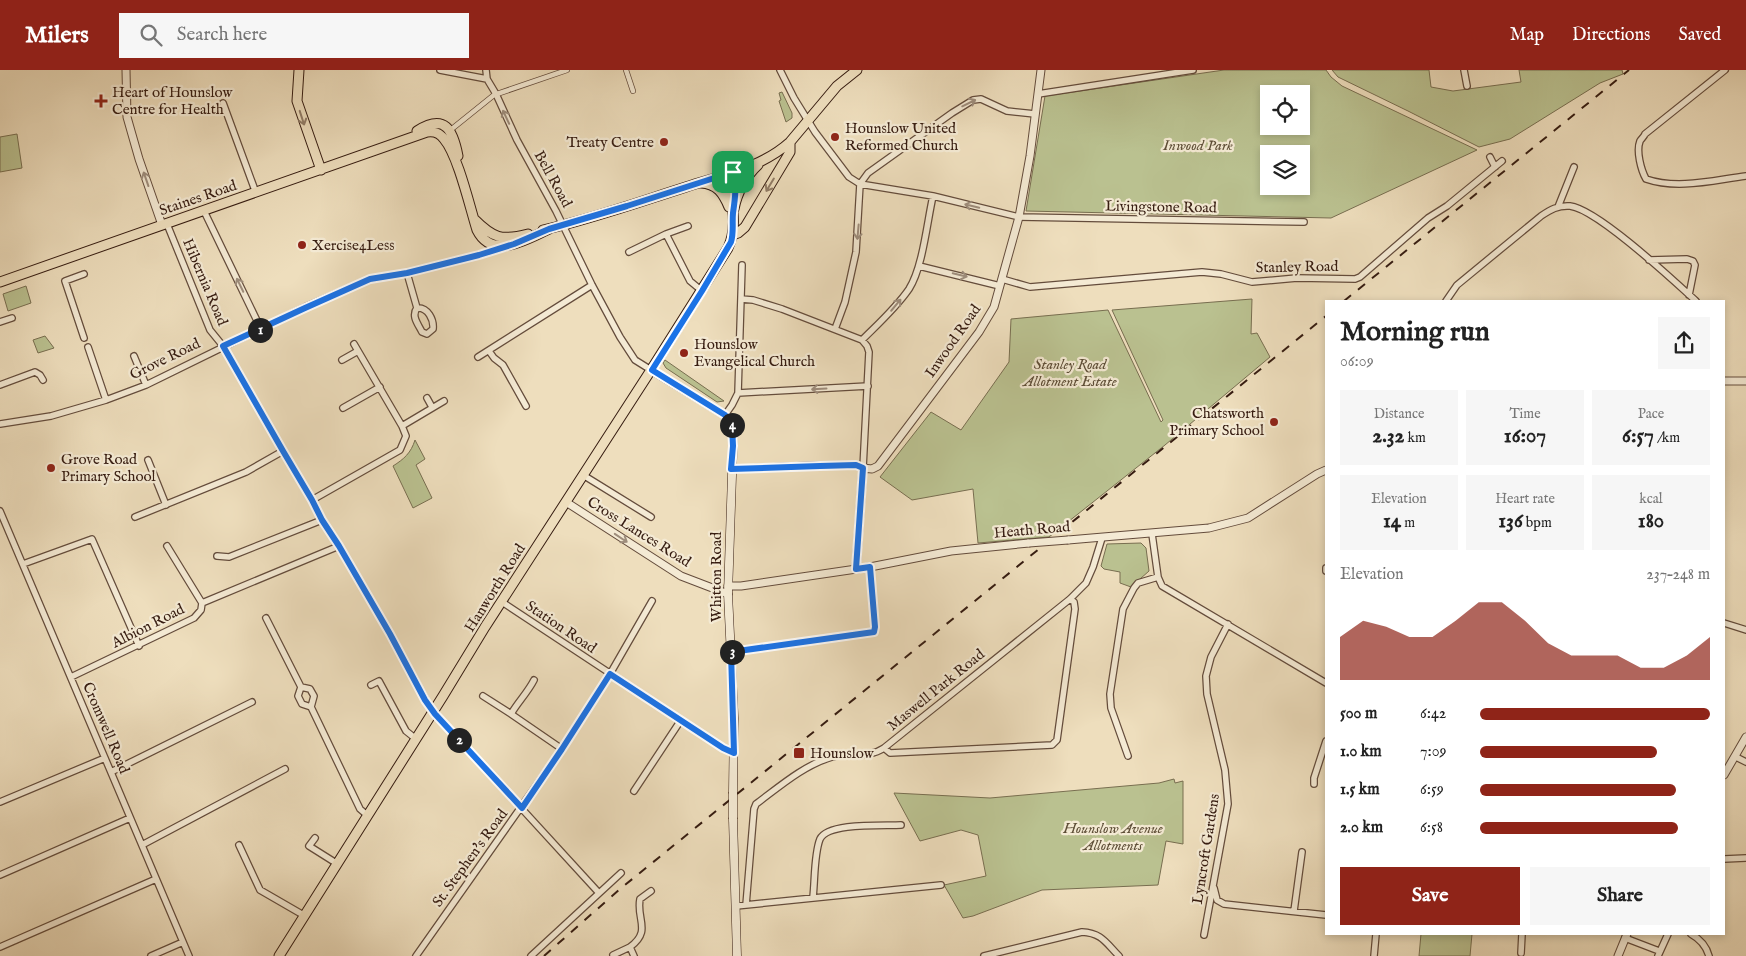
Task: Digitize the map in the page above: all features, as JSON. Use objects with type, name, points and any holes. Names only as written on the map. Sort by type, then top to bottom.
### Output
[{"type":"main road","points":[[299,70],[297,101],[321,170]]},
{"type":"main road","name":"Hanworth Road","points":[[733,235],[745,227],[790,152],[790,142],[837,86],[857,70]]},
{"type":"main road","name":"Staines Road","points":[[0,282],[362,156],[404,139],[421,128],[433,124],[447,127],[452,134],[460,174],[473,218],[480,237],[488,244]]},
{"type":"main road","points":[[473,218],[487,232],[507,238],[549,229],[760,163],[777,153],[790,142]]},
{"type":"main road","name":"Hanworth Road","points":[[733,215],[735,203],[746,180],[752,170],[760,163]]},
{"type":"main road","points":[[731,173],[735,188],[735,203]]},
{"type":"main road","name":"Hanworth Road","points":[[279,956],[336,863],[728,248],[733,235],[731,173]]},
{"type":"main road","points":[[698,183],[712,184],[718,188],[733,215]]},
{"type":"main road","points":[[488,244],[499,247],[514,244],[549,229]]},
{"type":"main road","points":[[652,370],[725,415]]},
{"type":"main road","name":"Whitton Road","points":[[725,415],[732,425],[733,446],[728,590],[734,753],[733,860],[736,906],[736,956]]},
{"type":"street","points":[[126,70],[127,117],[139,159],[165,225]]},
{"type":"street","points":[[440,70],[487,79]]},
{"type":"street","name":"Bell Road","points":[[486,70],[487,79],[517,140],[627,349],[635,360],[652,370]]},
{"type":"street","points":[[453,128],[496,94],[567,70]]},
{"type":"street","points":[[626,70],[633,91]]},
{"type":"street","points":[[780,70],[807,121],[849,178],[860,184]]},
{"type":"street","name":"Inwood Road","points":[[863,468],[872,469],[878,466],[990,316],[1019,217],[1040,70]]},
{"type":"street","points":[[1038,94],[1193,70]]},
{"type":"street","points":[[1464,70],[1467,86]]},
{"type":"street","points":[[1725,70],[1645,134],[1639,148],[1643,172],[1646,178],[1658,182],[1681,184],[1746,176]]},
{"type":"street","points":[[835,328],[845,302],[856,252],[860,184],[868,173],[973,100],[981,99],[1007,110],[1035,114]]},
{"type":"street","points":[[223,103],[256,193]]},
{"type":"street","points":[[1490,157],[1495,166]]},
{"type":"street","name":"Stanley Road","points":[[918,266],[1030,287],[1202,272],[1220,274],[1252,282],[1297,278],[1355,279],[1428,218],[1452,202],[1502,161]]},
{"type":"street","points":[[1558,207],[1574,167]]},
{"type":"street","name":"Livingstone Road","points":[[860,184],[933,196],[1019,217],[1304,222]]},
{"type":"street","points":[[862,340],[896,306],[910,287],[918,266],[933,196]]},
{"type":"street","points":[[1447,300],[1457,285],[1550,210],[1571,206],[1603,222],[1695,300]]},
{"type":"street","points":[[204,211],[261,329]]},
{"type":"street","name":"Hibernia Road","points":[[165,225],[210,330],[223,346],[322,520],[339,546],[425,700],[599,893]]},
{"type":"street","points":[[629,252],[666,234],[688,226]]},
{"type":"street","points":[[666,234],[690,282],[702,291]]},
{"type":"street","points":[[479,255],[488,244]]},
{"type":"street","name":"Grove Road","points":[[0,424],[51,416],[106,400],[146,385],[223,346],[370,279],[407,273],[514,244]]},
{"type":"street","points":[[1648,260],[1693,260],[1695,265],[1689,295]]},
{"type":"street","points":[[725,415],[738,393],[742,265]]},
{"type":"street","points":[[407,273],[417,308],[414,316],[422,332],[427,334],[434,329],[434,325],[427,310],[422,307],[417,308]]},
{"type":"street","points":[[84,274],[65,281],[84,338]]},
{"type":"street","points":[[478,357],[592,284]]},
{"type":"street","points":[[741,299],[747,298],[761,302],[835,328],[862,340],[867,346],[869,352],[868,386],[856,569]]},
{"type":"street","points":[[0,322],[12,318]]},
{"type":"street","points":[[312,500],[400,450],[406,436],[354,344]]},
{"type":"street","points":[[88,347],[106,400]]},
{"type":"street","points":[[489,351],[503,365],[526,406]]},
{"type":"street","points":[[342,360],[358,352]]},
{"type":"street","points":[[134,356],[146,385]]},
{"type":"street","points":[[0,385],[35,372],[43,380]]},
{"type":"street","points":[[1725,380],[1746,381]]},
{"type":"street","points":[[738,393],[868,386]]},
{"type":"street","points":[[344,408],[380,387]]},
{"type":"street","points":[[427,398],[432,408]]},
{"type":"street","points":[[402,426],[444,401]]},
{"type":"street","points":[[353,403],[357,411]]},
{"type":"street","points":[[135,517],[246,472],[283,451]]},
{"type":"street","points":[[148,460],[166,505]]},
{"type":"street","points":[[731,469],[856,465],[863,468]]},
{"type":"street","name":"Heath Road","points":[[728,590],[741,586],[870,567],[951,552],[1209,528],[1248,518],[1316,474],[1325,470]]},
{"type":"street","points":[[583,474],[651,517]]},
{"type":"street","name":"Cross Lances Road","points":[[566,502],[681,576],[728,590]]},
{"type":"street","name":"Cromwell Road","points":[[0,511],[189,956]]},
{"type":"street","points":[[217,556],[229,557],[322,520]]},
{"type":"street","points":[[1152,534],[1158,577],[1162,586],[1325,682]]},
{"type":"street","points":[[23,564],[92,538],[139,646]]},
{"type":"street","name":"Maswell Park Road","points":[[746,905],[749,856],[756,804],[819,761],[834,756],[872,754],[884,748],[1086,583],[1093,568],[1102,538]]},
{"type":"street","points":[[167,546],[202,603]]},
{"type":"street","name":"Albion Road","points":[[71,677],[194,618],[201,610],[202,603],[339,546]]},
{"type":"street","points":[[731,652],[874,632],[870,567]]},
{"type":"street","points":[[1128,756],[1111,708],[1110,694],[1123,609],[1138,583],[1158,577]]},
{"type":"street","points":[[884,748],[890,753],[1052,745],[1057,740],[1075,609],[1074,602],[1070,598]]},
{"type":"street","name":"St. Stephen's Road","points":[[419,955],[562,749],[610,674],[652,601]]},
{"type":"street","name":"Station Road","points":[[502,602],[723,748],[734,753]]},
{"type":"street","points":[[266,618],[301,687],[298,696],[302,704],[311,707]]},
{"type":"street","points":[[1725,623],[1746,630]]},
{"type":"street","name":"Lyncroft Gardens","points":[[1204,935],[1228,804],[1228,786],[1207,694],[1206,676],[1211,657],[1228,624]]},
{"type":"street","points":[[511,714],[521,697],[530,689],[534,680]]},
{"type":"street","points":[[371,685],[379,681],[406,731],[416,739]]},
{"type":"street","points":[[301,687],[310,689],[314,696],[311,707],[360,809],[367,815]]},
{"type":"street","points":[[484,696],[562,749]]},
{"type":"street","points":[[111,772],[252,702]]},
{"type":"street","points":[[634,791],[681,720]]},
{"type":"street","points":[[1725,773],[1746,737]]},
{"type":"street","points":[[1314,784],[1314,778],[1325,744]]},
{"type":"street","points":[[1736,756],[1746,762]]},
{"type":"street","points":[[0,802],[105,758]]},
{"type":"street","points":[[142,845],[285,769]]},
{"type":"street","points":[[0,875],[130,818]]},
{"type":"street","points":[[813,897],[817,852],[824,834],[844,827],[901,825]]},
{"type":"street","points":[[315,838],[309,846],[336,863]]},
{"type":"street","points":[[238,845],[260,890],[305,916]]},
{"type":"street","points":[[1294,911],[1302,852]]},
{"type":"street","points":[[1725,859],[1746,858]]},
{"type":"street","points":[[531,956],[621,873]]},
{"type":"street","points":[[0,947],[156,879]]},
{"type":"street","points":[[736,906],[941,885]]},
{"type":"street","points":[[1214,885],[1217,900],[1224,904],[1325,915]]},
{"type":"street","points":[[613,955],[635,944],[642,933],[640,899],[651,891]]},
{"type":"street","points":[[984,956],[1082,932],[1093,933],[1101,937],[1113,953],[1119,956]]},
{"type":"street","points":[[1374,956],[1376,935]]},
{"type":"street","points":[[1520,953],[1522,935]]},
{"type":"street","points":[[1618,956],[1626,936],[1658,953],[1667,935]]},
{"type":"street","points":[[1693,935],[1698,937],[1706,946],[1709,956]]},
{"type":"street","points":[[151,956],[183,942]]},
{"type":"street","points":[[630,947],[634,956]]},
{"type":"green space","name":"Inwood Park","points":[[1224,70],[1326,70],[1342,86],[1477,150],[1331,218],[1026,211],[1045,96]]},
{"type":"green space","points":[[1332,70],[1429,70],[1431,87],[1453,91],[1521,82],[1519,70],[1622,70],[1623,74],[1600,83],[1510,139],[1479,147],[1338,77]]},
{"type":"green space","points":[[782,92],[792,113],[792,118],[786,122],[779,101],[781,100],[779,93]]},
{"type":"green space","points":[[17,134],[22,168],[0,172],[0,137]]},
{"type":"green space","points":[[26,286],[31,303],[8,311],[3,294]]},
{"type":"green space","name":"Stanley Road Allotment Estate","points":[[1252,299],[1251,334],[1257,333],[1270,357],[1165,445],[1049,537],[978,543],[973,489],[912,500],[880,477],[931,412],[961,430],[1009,362],[1011,319],[1108,310],[1161,422],[1163,420],[1112,310]]},
{"type":"green space","points":[[45,336],[54,348],[38,353],[33,340]]},
{"type":"green space","points":[[665,360],[724,401],[717,402],[666,368],[663,363]]},
{"type":"green space","points":[[415,440],[425,459],[416,465],[432,498],[413,508],[393,466],[407,455]]},
{"type":"green space","points":[[1141,543],[1146,548],[1149,571],[1131,587],[1120,583],[1120,572],[1104,569],[1101,566],[1107,544]]},
{"type":"green space","name":"Hounslow Avenue Allotments","points":[[1174,779],[1175,783],[1183,781],[1183,844],[1166,841],[1158,885],[1042,890],[963,918],[944,885],[986,876],[978,835],[961,830],[920,841],[894,793],[990,798],[1159,783]]},
{"type":"green space","points":[[1421,935],[1472,935],[1470,956],[1419,956]]},
{"type":"railway","points":[[1345,300],[1629,70]]},
{"type":"railway","points":[[544,956],[620,889],[1325,317]]},
{"type":"place","name":"Heart of Hounslow Centre for Health","points":[[101,101]]},
{"type":"place","name":"Hounslow United Reformed Church","points":[[835,137]]},
{"type":"place","name":"Treaty Centre","points":[[664,142]]},
{"type":"place","name":"Xercise4Less","points":[[302,245]]},
{"type":"place","name":"Hounslow Evangelical Church","points":[[684,353]]},
{"type":"place","name":"Chatsworth Primary School","points":[[1274,422]]},
{"type":"place","name":"Grove Road Primary School","points":[[51,468]]},
{"type":"place","name":"Hounslow","points":[[799,753]]},
{"type":"route","points":[[733,172],[735,203],[731,242],[652,370],[725,415],[732,425],[731,469],[856,465],[863,468],[856,569],[870,567],[874,632],[731,652],[734,753],[723,748],[610,674],[522,808],[435,714],[425,700],[390,634],[322,520],[223,346],[370,279],[407,273],[479,255],[533,237],[549,229],[733,172]]}]
